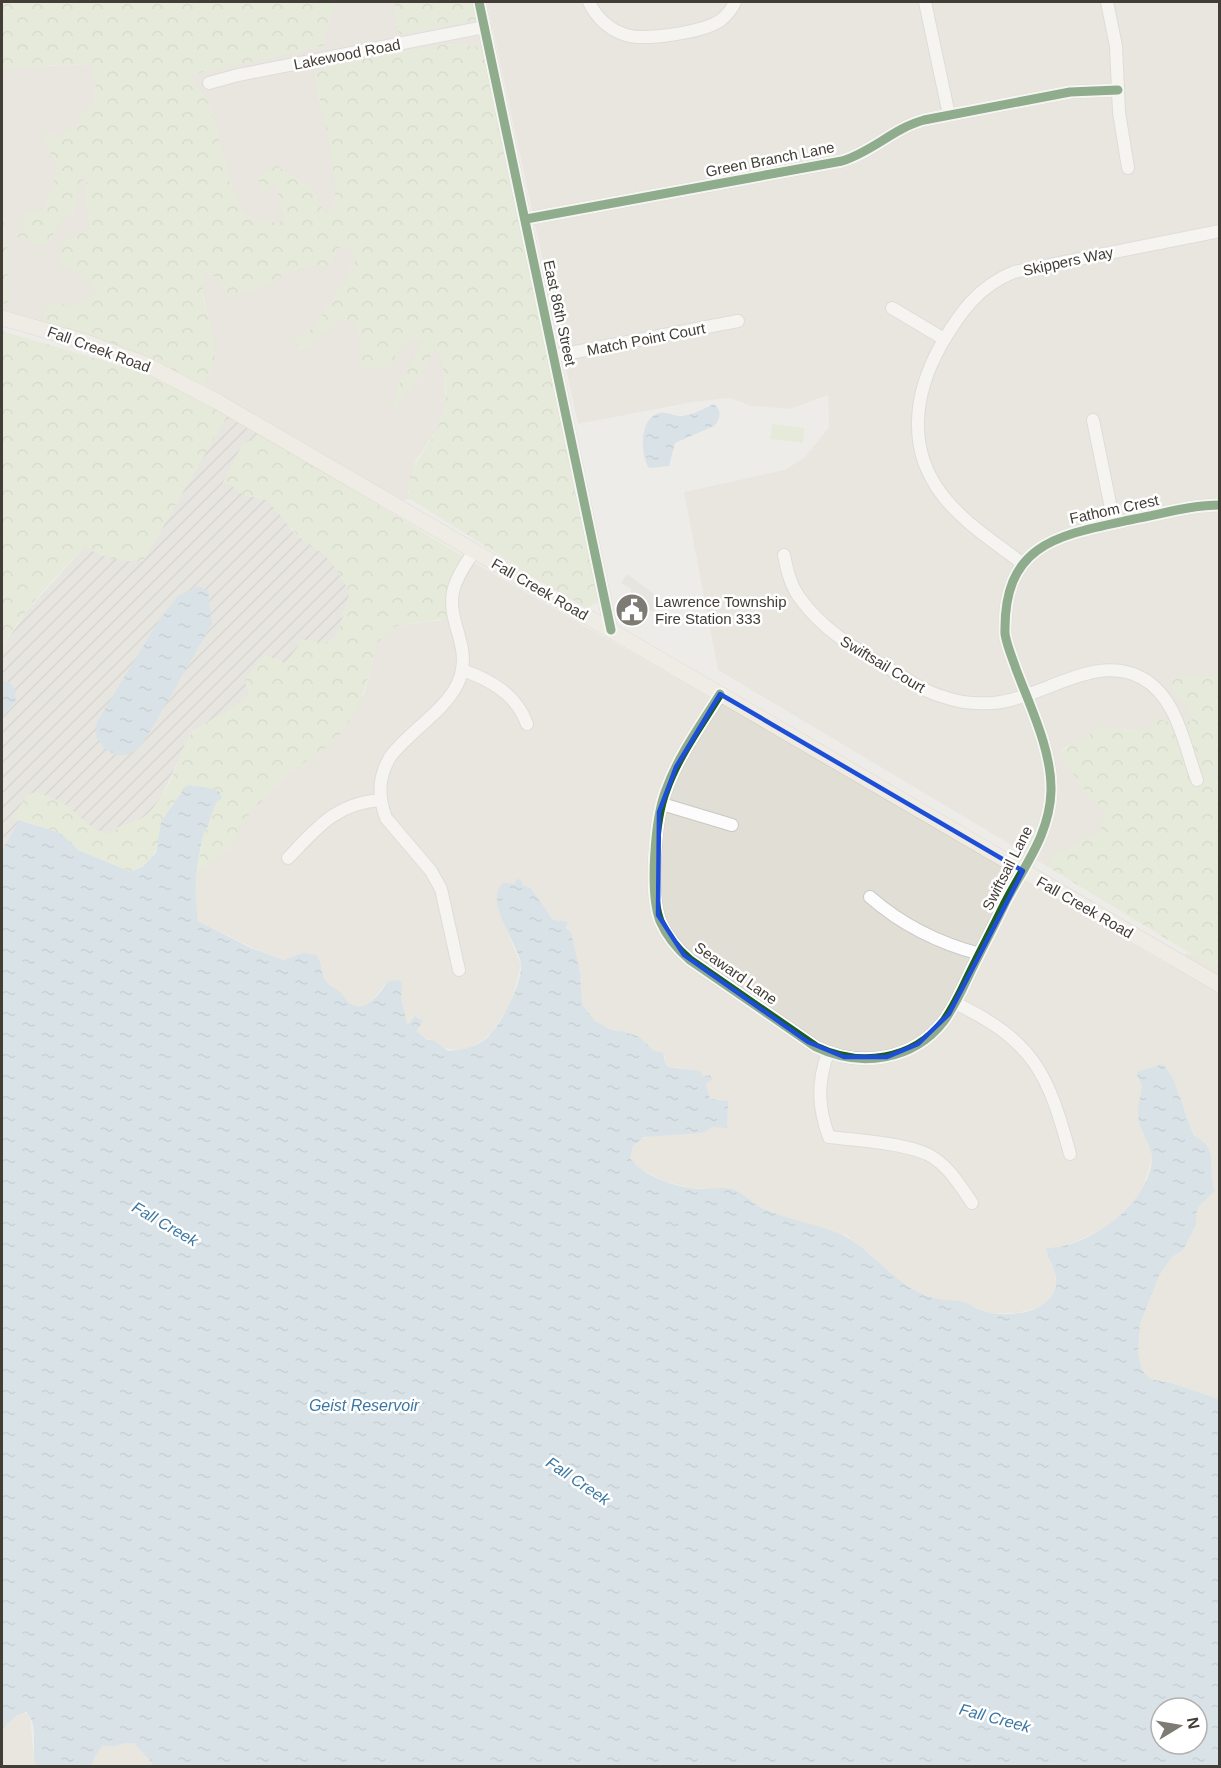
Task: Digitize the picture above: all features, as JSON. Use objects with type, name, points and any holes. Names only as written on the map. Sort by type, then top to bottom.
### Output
[{"type":"main road","name":"Fall Creek Road","points":[[2,318],[86,342],[145,364],[218,402],[1220,985]]},
{"type":"street","name":"East 86th Street","points":[[480,2],[610,630]]},
{"type":"street","points":[[589,2],[598,16],[610,27],[626,35],[645,38],[711,25],[726,15],[735,2]]},
{"type":"street","points":[[925,2],[948,115]]},
{"type":"street","points":[[1107,2],[1116,46],[1122,135],[1128,168]]},
{"type":"street","name":"Lakewood Road","points":[[209,83],[238,75],[485,27]]},
{"type":"street","name":"Green Branch Lane","points":[[526,219],[842,161],[860,154],[911,124],[948,115],[1070,92],[1118,90]]},
{"type":"street","name":"Skippers Way","points":[[1023,564],[947,501],[930,474],[921,450],[918,416],[922,387],[931,363],[944,339],[973,298],[994,282],[1014,272],[1220,231]]},
{"type":"street","points":[[892,308],[944,339]]},
{"type":"street","name":"Match Point Court","points":[[554,356],[738,321]]},
{"type":"street","points":[[1093,420],[1114,524]]},
{"type":"street","name":"Fathom Crest","points":[[1023,564],[1039,548],[1059,537],[1191,508],[1220,505]]},
{"type":"street","points":[[459,970],[441,889],[431,871],[386,818],[381,800],[380,782],[383,769],[390,757],[454,690],[462,670],[464,652],[453,615],[452,598],[456,582],[474,551]]},
{"type":"street","name":"Swiftsail Court","points":[[784,555],[788,578],[799,597],[824,626],[843,642],[909,681],[942,697],[971,703],[1001,702],[1026,696],[1102,670],[1124,671],[1144,679],[1160,693],[1172,711],[1197,780]]},
{"type":"street","name":"Swiftsail Lane","points":[[828,1053],[866,1059],[899,1053],[929,1036],[944,1021],[1041,837],[1051,791],[1046,753],[1005,638],[1006,599],[1011,583],[1023,564]]},
{"type":"street","points":[[462,670],[493,682],[518,705],[527,724]]},
{"type":"street","name":"Seaward Lane","points":[[720,694],[676,767],[665,791],[656,830],[658,915],[667,935],[677,949],[690,960],[808,1042],[828,1053]]},
{"type":"street","points":[[288,858],[325,820],[335,813],[360,803],[381,800]]},
{"type":"street","points":[[662,804],[732,825]]},
{"type":"street","points":[[870,897],[919,932],[980,954]]},
{"type":"street","points":[[955,1003],[1002,1029],[1035,1062],[1055,1100],[1070,1154]]},
{"type":"street","points":[[828,1053],[819,1091],[823,1121],[829,1137],[893,1145],[930,1155],[954,1176],[972,1203]]},
{"type":"highlighted area","points":[[720,694],[1023,871],[949,1014],[918,1044],[887,1057],[844,1057],[808,1042],[684,955],[658,915],[659,812],[676,767]]},
{"type":"shaded area","points":[[334,2],[394,2],[399,35],[479,19],[483,47],[446,44],[332,65],[315,73],[330,141],[336,186],[335,206],[324,213],[311,187],[275,164],[261,191],[276,184],[286,222],[262,223],[244,214],[229,180],[210,105],[189,75],[323,46]]},
{"type":"shaded area","points":[[487,2],[1219,2],[1219,672],[1217,676],[1172,688],[1184,702],[1193,721],[1167,722],[1142,731],[1097,728],[1089,737],[1065,747],[1060,754],[1079,783],[1106,813],[1100,831],[1064,852],[1057,852],[1048,867],[718,670],[684,492],[784,470],[804,458],[829,427],[828,395],[790,409],[751,406],[730,398],[693,402],[578,424]]},
{"type":"shaded area","points":[[33,64],[50,66],[91,64],[95,66],[96,86],[93,105],[85,111],[76,126],[58,138],[48,132],[44,137],[57,168],[53,187],[43,212],[31,210],[48,244],[63,216],[73,214],[77,189],[87,173],[86,203],[91,229],[63,243],[61,263],[84,278],[97,290],[92,298],[46,326],[2,314],[2,67]]},
{"type":"shaded area","points":[[349,246],[357,257],[337,294],[312,329],[295,339],[300,350],[316,340],[341,318],[354,322],[359,331],[362,367],[379,368],[391,366],[398,350],[408,338],[422,341],[415,356],[418,379],[435,345],[444,365],[445,405],[438,428],[416,460],[408,492],[410,499],[399,501],[203,385],[213,364],[214,346],[201,283],[205,272],[223,283],[229,298],[237,293],[265,286],[284,274],[307,265],[330,266],[338,248]]},
{"type":"shaded area","points":[[227,416],[260,433],[241,447],[223,483],[230,484],[244,495],[267,500],[281,514],[292,531],[313,548],[322,552],[335,567],[350,592],[337,636],[325,644],[298,647],[285,664],[275,658],[248,686],[249,694],[241,704],[193,731],[160,799],[141,821],[116,828],[110,834],[102,833],[86,824],[68,807],[13,817],[19,820],[2,850],[3,647],[25,613],[85,546],[143,561]]},
{"type":"shaded area","points":[[459,554],[900,807],[1170,966],[1187,953],[1206,961],[1219,971],[1219,1399],[1171,1383],[1150,1379],[1142,1370],[1138,1351],[1140,1324],[1159,1276],[1172,1257],[1184,1249],[1196,1226],[1199,1206],[1215,1191],[1173,1078],[1163,1064],[1137,1072],[1142,1085],[1152,1160],[1141,1193],[1114,1222],[1093,1234],[1059,1248],[1047,1248],[1056,1283],[1052,1296],[1047,1302],[1039,1307],[1017,1313],[990,1313],[967,1303],[938,1300],[921,1294],[891,1275],[873,1256],[846,1235],[789,1219],[756,1205],[734,1190],[691,1188],[664,1181],[635,1166],[630,1158],[637,1140],[655,1135],[707,1131],[712,1127],[725,1100],[710,1099],[706,1082],[702,1077],[680,1067],[669,1067],[666,1065],[665,1055],[654,1051],[640,1037],[623,1031],[614,1031],[595,1021],[582,1004],[579,975],[564,921],[553,920],[531,888],[522,885],[520,880],[501,917],[521,965],[511,1003],[491,1033],[483,1040],[469,1048],[456,1050],[443,1048],[415,1031],[423,1021],[416,1016],[409,1025],[407,1023],[401,998],[402,984],[388,981],[370,1003],[358,1007],[351,1005],[326,982],[322,975],[322,967],[303,953],[283,960],[272,957],[198,921],[195,902],[197,872],[235,841],[238,826],[245,818],[364,694],[376,645],[390,629],[400,625],[442,620]]},
{"type":"shaded area","points":[[627,574],[654,594],[658,609],[651,611],[631,599],[631,589],[621,583]]},
{"type":"shaded area","points":[[23,1712],[30,1716],[36,1766],[2,1766],[2,1729]]},
{"type":"shaded area","points":[[134,1743],[152,1766],[92,1766],[102,1746],[117,1746]]},
{"type":"green space","points":[[2,2],[334,2],[323,46],[189,75],[210,105],[229,180],[244,214],[262,223],[286,221],[276,185],[260,191],[259,177],[275,164],[311,187],[324,213],[335,206],[334,172],[315,73],[332,65],[446,44],[483,47],[599,602],[587,607],[570,599],[410,499],[410,479],[413,470],[438,427],[446,397],[445,376],[436,346],[418,379],[391,412],[399,384],[421,341],[408,338],[398,350],[391,366],[362,367],[359,331],[354,322],[341,318],[316,340],[299,350],[295,338],[312,329],[337,294],[357,257],[349,246],[338,248],[330,266],[307,265],[284,274],[266,286],[237,293],[229,298],[220,282],[205,272],[203,295],[215,353],[212,367],[203,385],[135,355],[46,326],[44,312],[54,302],[73,307],[91,298],[97,290],[84,278],[61,264],[62,243],[91,229],[86,203],[87,174],[77,189],[73,214],[63,216],[48,244],[43,247],[15,236],[24,229],[22,213],[31,210],[43,212],[53,187],[57,168],[44,137],[48,132],[58,138],[76,126],[85,111],[93,105],[96,86],[91,76],[95,66],[91,64],[2,67]]},
{"type":"green space","points":[[394,2],[475,2],[479,19],[399,35]]},
{"type":"green space","points":[[3,218],[7,240],[8,304],[2,303]]},
{"type":"green space","points":[[2,331],[159,377],[227,416],[143,561],[112,559],[85,546],[25,613],[14,628],[2,656]]},
{"type":"green space","points":[[772,424],[804,428],[803,443],[770,439]]},
{"type":"green space","points":[[260,433],[459,554],[450,596],[449,618],[400,625],[390,629],[376,645],[372,666],[357,710],[336,740],[286,775],[239,826],[235,841],[229,850],[197,872],[204,831],[206,831],[216,802],[161,822],[155,852],[147,862],[131,872],[78,850],[59,833],[12,817],[28,794],[37,792],[64,804],[92,827],[110,834],[143,817],[153,808],[165,791],[191,735],[208,721],[237,705],[249,694],[245,680],[264,654],[285,664],[298,647],[300,639],[325,643],[337,636],[350,592],[335,567],[322,552],[299,537],[267,500],[244,495],[230,484],[223,483],[241,447]]},
{"type":"green space","points":[[1219,672],[1219,971],[1048,867],[1057,852],[1064,852],[1100,831],[1106,813],[1079,783],[1060,754],[1068,746],[1088,736],[1097,728],[1138,730],[1151,724],[1156,718],[1167,722],[1192,721],[1184,702],[1172,688],[1172,677],[1216,676]]},
{"type":"water","points":[[714,404],[720,415],[714,426],[675,443],[669,466],[649,468],[644,454],[643,437],[652,416],[659,413],[687,415]]},
{"type":"water","points":[[198,586],[208,591],[212,624],[142,745],[130,754],[116,755],[104,749],[96,736],[97,722],[159,620],[178,596]]},
{"type":"water","points":[[2,681],[9,682],[15,689],[16,701],[2,716]]},
{"type":"water","name":"Geist Reservoir","points":[[186,786],[199,786],[219,791],[222,798],[216,802],[204,832],[199,854],[196,876],[198,921],[251,948],[283,960],[303,953],[316,955],[325,980],[353,1005],[364,1006],[378,995],[388,981],[399,980],[402,983],[401,998],[407,1023],[409,1024],[415,1016],[423,1021],[416,1031],[448,1051],[466,1048],[483,1041],[496,1027],[509,1006],[521,972],[521,964],[503,922],[497,900],[498,891],[503,883],[515,884],[516,879],[521,880],[522,885],[531,888],[553,920],[568,923],[565,928],[571,932],[580,972],[582,1004],[595,1021],[614,1031],[640,1037],[654,1051],[663,1053],[666,1065],[669,1067],[700,1071],[703,1077],[710,1075],[712,1080],[706,1083],[710,1099],[728,1101],[727,1128],[712,1127],[700,1133],[644,1137],[633,1146],[630,1158],[636,1164],[661,1180],[681,1186],[735,1190],[767,1210],[841,1234],[865,1250],[907,1286],[925,1296],[964,1302],[990,1313],[1026,1312],[1047,1302],[1056,1282],[1046,1248],[1080,1241],[1097,1232],[1128,1208],[1139,1193],[1148,1177],[1152,1161],[1151,1151],[1138,1117],[1142,1085],[1137,1072],[1163,1064],[1173,1078],[1194,1136],[1202,1141],[1210,1153],[1215,1191],[1199,1206],[1196,1225],[1184,1249],[1172,1257],[1159,1276],[1140,1324],[1138,1351],[1142,1370],[1150,1379],[1171,1383],[1219,1399],[1219,1766],[152,1766],[134,1743],[125,1743],[117,1746],[102,1746],[92,1766],[36,1766],[33,1723],[26,1712],[17,1715],[2,1729],[2,850],[19,820],[60,833],[78,850],[131,872],[142,867],[156,853],[161,822]]},
{"type":"cycle path","points":[[479,2],[611,630]]},
{"type":"cycle path","points":[[526,219],[842,161],[924,120],[1070,92],[1118,90]]},
{"type":"cycle path","points":[[720,694],[677,765],[662,802],[656,836],[654,874],[657,908],[663,927],[681,952],[690,960],[816,1047],[833,1054],[868,1059],[901,1052],[917,1045],[931,1034],[951,1010],[1035,849],[1050,807],[1048,760],[1005,634],[1007,603],[1014,579],[1025,561],[1041,548],[1060,538],[1177,510],[1220,505]]},
{"type":"place","name":"Lawrence Township Fire Station 333","points":[[632,610]]},
{"type":"water label","name":"Fall Creek","points":[[165,1224]]},
{"type":"water label","name":"Fall Creek","points":[[578,1481]]},
{"type":"water label","name":"Fall Creek","points":[[995,1718]]}]
